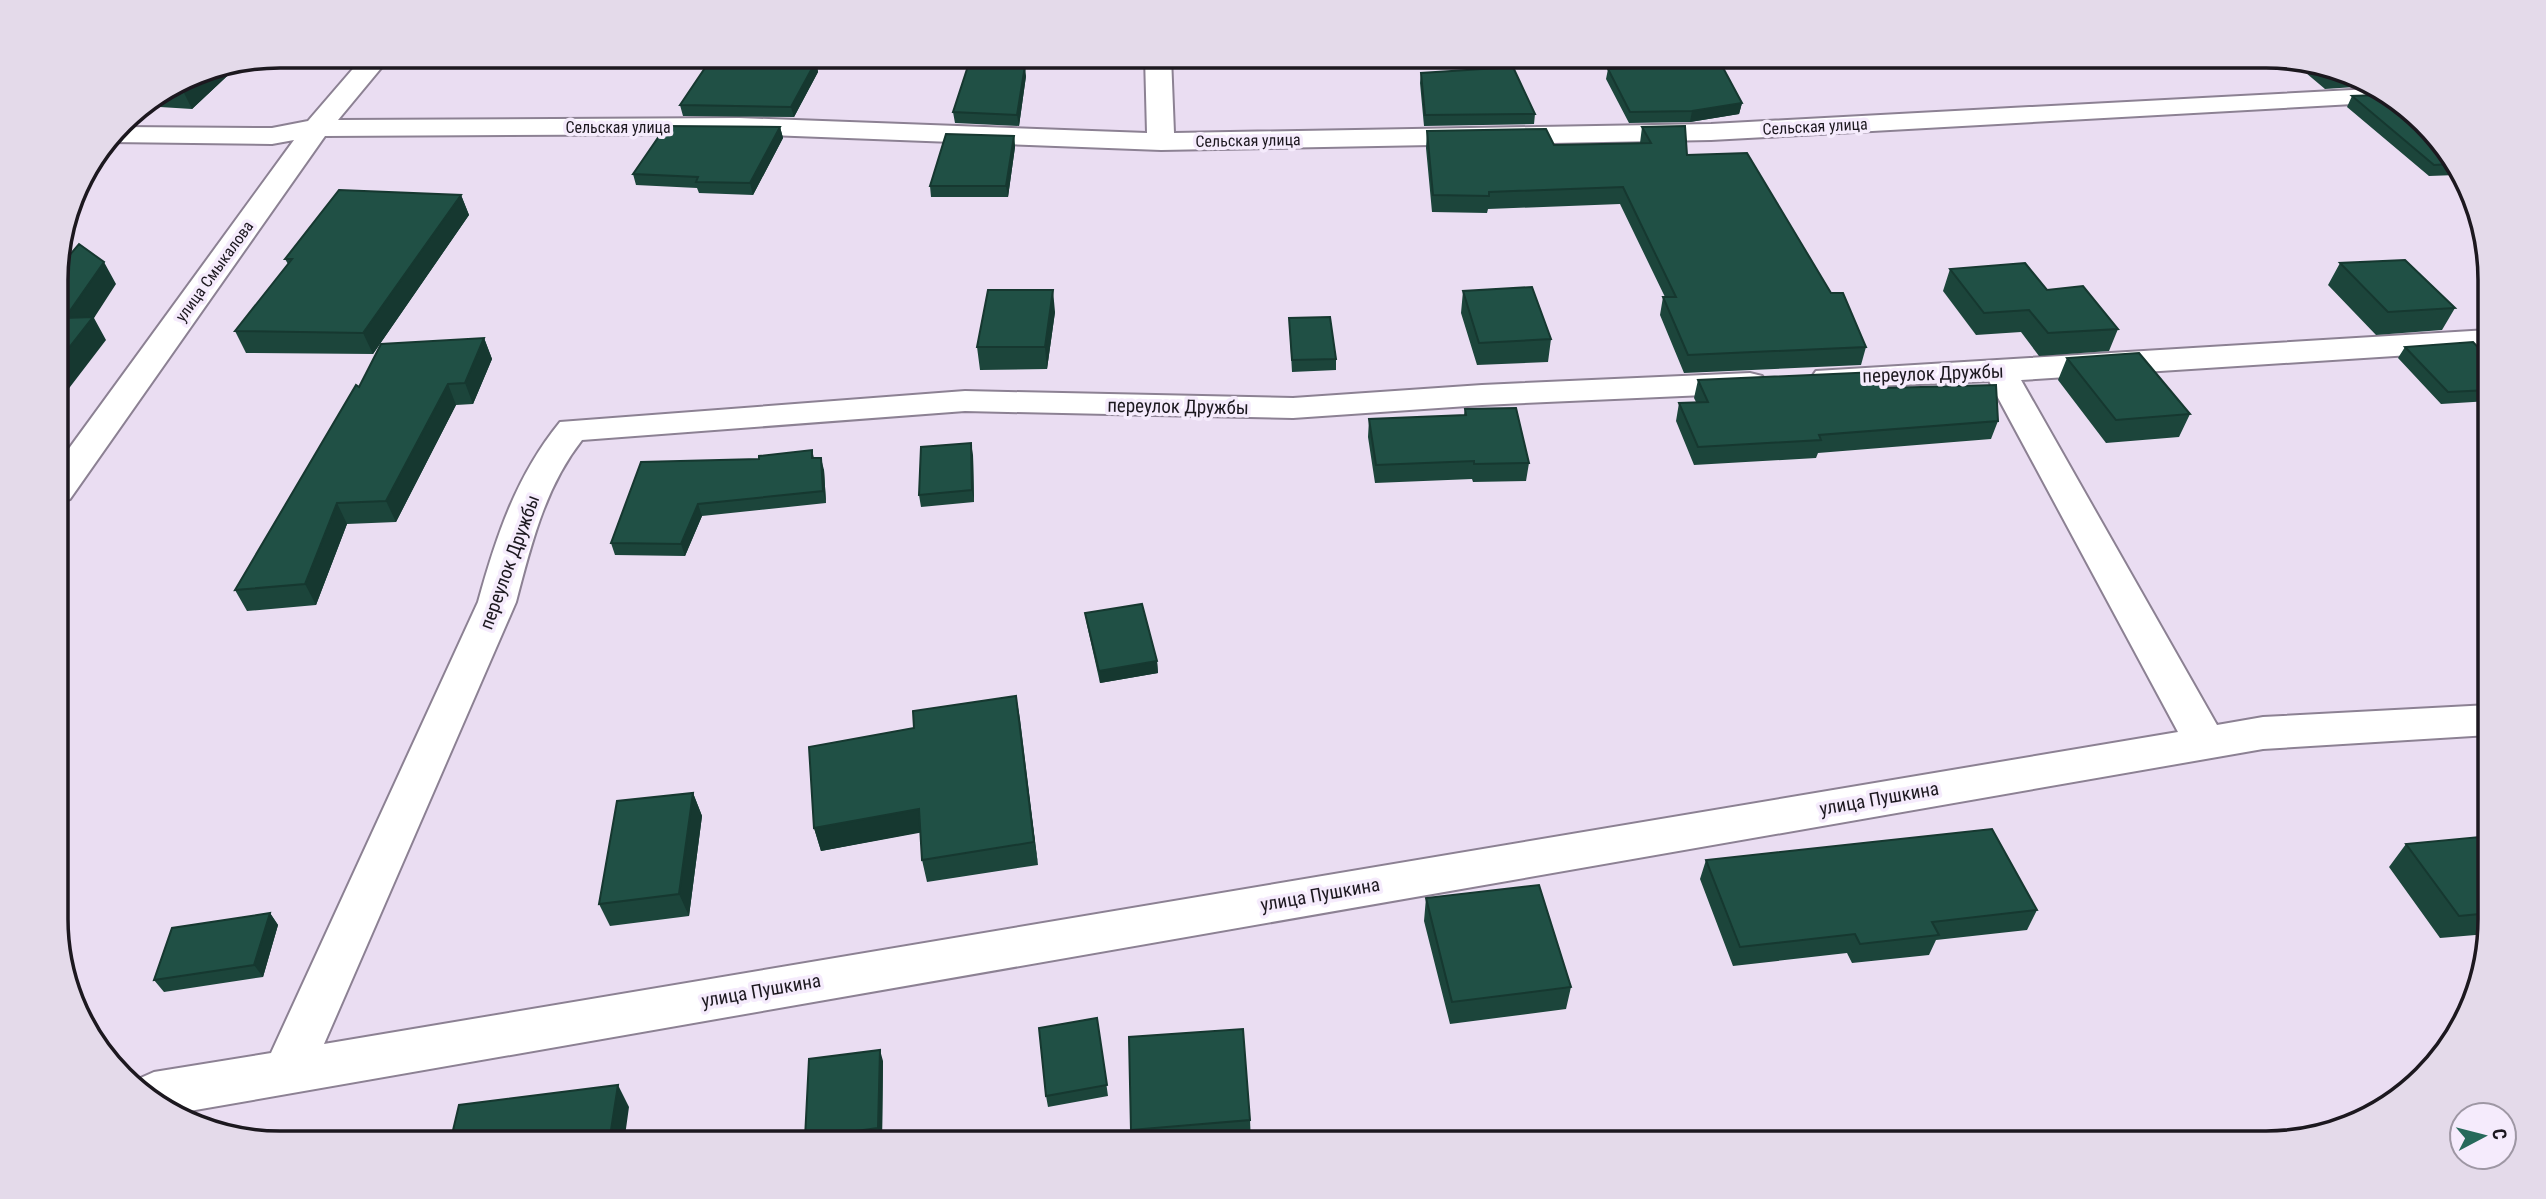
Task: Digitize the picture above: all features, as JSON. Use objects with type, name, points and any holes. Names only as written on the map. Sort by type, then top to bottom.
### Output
[{"type":"street","name":"улица Смыкалова","points":[[69,475],[317,128],[368,68]]},
{"type":"street","points":[[1158,68],[1161,142]]},
{"type":"street","name":"Сельская улица","points":[[127,135],[272,136],[317,128],[739,126],[1161,142],[1712,132],[2371,97]]},
{"type":"street","name":"переулок Дружбы","points":[[287,1072],[497,602],[516,533],[554,450],[572,430],[965,401],[1293,408],[1482,395],[2000,370],[2478,341]]},
{"type":"street","points":[[2000,370],[2205,743]]},
{"type":"street","name":"улица Пушкина","points":[[161,1094],[2263,733],[2478,721]]},
{"type":"building","points":[[705,68],[812,68],[791,107],[680,105]]},
{"type":"building","points":[[967,68],[1025,68],[1017,115],[953,112]]},
{"type":"building","points":[[1513,68],[1535,114],[1425,115],[1421,73]]},
{"type":"building","points":[[1723,68],[1742,103],[1692,111],[1630,112],[1608,69]]},
{"type":"building","points":[[2369,95],[2395,112],[2416,130],[2442,165],[2434,165],[2352,96]]},
{"type":"building","points":[[666,126],[780,127],[750,183],[696,182],[698,177],[633,174]]},
{"type":"building","points":[[1685,126],[1687,155],[1747,153],[1831,293],[1843,293],[1866,347],[1688,355],[1663,297],[1676,297],[1623,187],[1489,192],[1489,196],[1433,195],[1427,131],[1546,129],[1554,145],[1651,143],[1642,127]]},
{"type":"building","points":[[946,134],[1014,136],[1006,186],[930,186]]},
{"type":"building","points":[[339,190],[461,195],[363,333],[235,331],[292,259],[285,259]]},
{"type":"building","points":[[79,244],[104,262],[69,312],[69,267],[70,255]]},
{"type":"building","points":[[2405,260],[2455,308],[2388,312],[2340,263]]},
{"type":"building","points":[[2025,263],[2047,290],[2083,286],[2118,329],[2048,333],[2029,310],[1984,313],[1950,269]]},
{"type":"building","points":[[1532,287],[1551,339],[1479,343],[1463,291]]},
{"type":"building","points":[[988,290],[1053,290],[1045,347],[977,347]]},
{"type":"building","points":[[93,317],[69,348],[69,318]]},
{"type":"building","points":[[1330,317],[1336,359],[1292,360],[1289,318]]},
{"type":"building","points":[[484,338],[465,383],[448,384],[386,501],[337,503],[305,584],[235,590],[356,385],[359,387],[381,344]]},
{"type":"building","points":[[2473,342],[2478,347],[2478,391],[2448,392],[2405,347]]},
{"type":"building","points":[[2139,353],[2190,414],[2116,420],[2067,358]]},
{"type":"building","points":[[1877,372],[1884,388],[1996,385],[1998,421],[1819,435],[1821,440],[1698,447],[1679,403],[1708,402],[1698,380]]},
{"type":"building","points":[[1516,408],[1529,463],[1474,464],[1474,461],[1376,465],[1369,419],[1466,415],[1465,409]]},
{"type":"building","points":[[971,443],[972,490],[919,495],[921,447]]},
{"type":"building","points":[[812,450],[812,458],[821,458],[823,491],[698,504],[681,544],[611,543],[641,462],[759,459],[759,456]]},
{"type":"building","points":[[1142,604],[1157,661],[1099,671],[1085,613]]},
{"type":"building","points":[[1016,696],[1034,842],[922,860],[919,809],[814,828],[809,747],[914,728],[913,711]]},
{"type":"building","points":[[693,793],[679,894],[599,904],[617,801]]},
{"type":"building","points":[[1992,829],[2037,910],[1932,922],[1939,935],[1860,944],[1855,934],[1740,947],[1706,860]]},
{"type":"building","points":[[2478,837],[2478,914],[2459,916],[2406,844]]},
{"type":"building","points":[[1539,885],[1571,987],[1452,1002],[1426,898]]},
{"type":"building","points":[[270,913],[254,965],[154,980],[172,928]]},
{"type":"building","points":[[1097,1018],[1107,1085],[1046,1096],[1039,1028]]},
{"type":"building","points":[[1243,1029],[1250,1120],[1131,1130],[1129,1037]]},
{"type":"building","points":[[880,1050],[878,1128],[805,1131],[809,1059]]},
{"type":"building","points":[[618,1085],[611,1131],[453,1131],[459,1105]]}]
